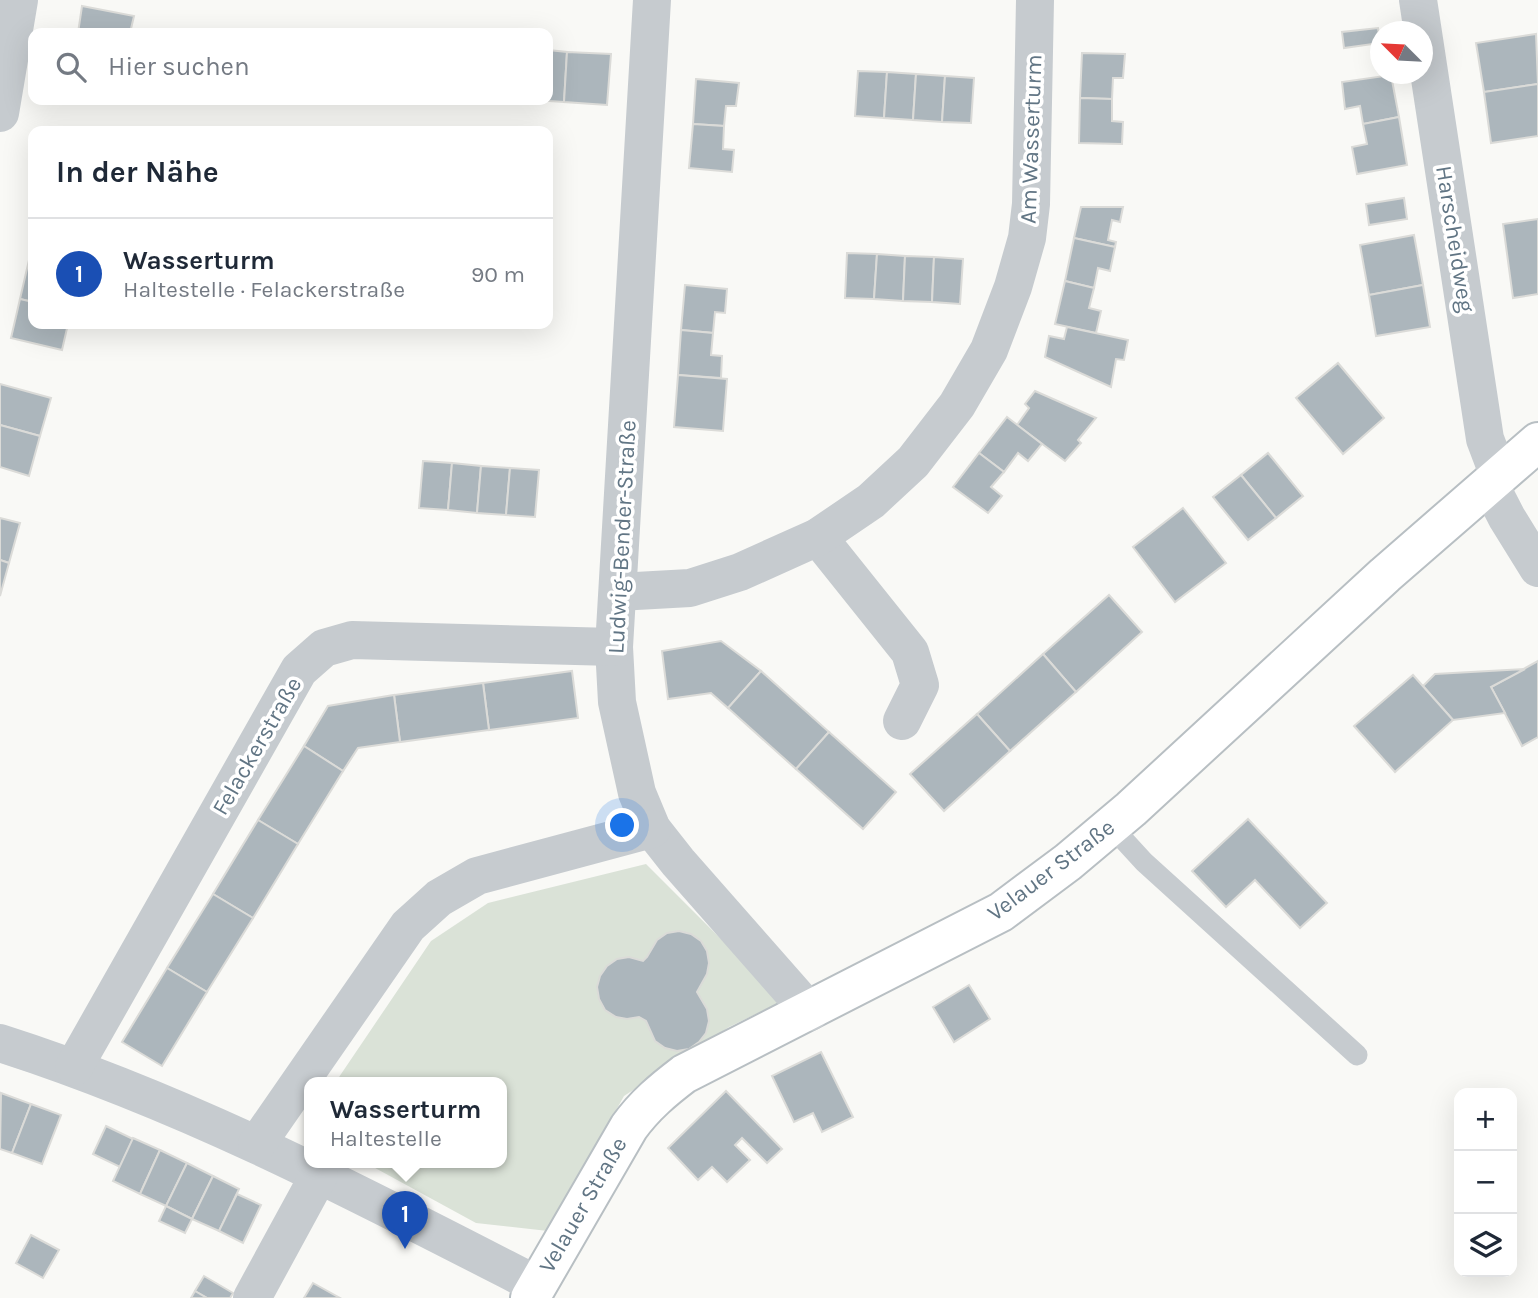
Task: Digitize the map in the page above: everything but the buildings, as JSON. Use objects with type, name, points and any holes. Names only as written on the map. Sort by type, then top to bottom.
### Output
[{"type":"main road","name":"Velauer Straße","points":[[533,1291],[629,1127],[650,1101],[684,1074],[810,1012],[1001,912],[1068,862],[1111,825],[1385,575],[1538,442]]},
{"type":"street","points":[[0,113],[19,0]]},
{"type":"street","name":"Ludwig-Bender-Straße","points":[[652,0],[614,647],[617,702],[637,793],[652,829],[810,1012]]},
{"type":"street","name":"Am Wasserturm","points":[[618,592],[690,588],[740,572],[818,537],[871,500],[913,462],[957,405],[989,350],[1013,287],[1027,238],[1031,204],[1035,0]]},
{"type":"street","name":"Harscheidweg","points":[[1418,0],[1485,439],[1489,485],[1538,568]]},
{"type":"street","points":[[818,537],[910,652],[920,685],[902,721]]},
{"type":"street","name":"Felackerstraße","points":[[74,1067],[299,670],[324,648],[352,639],[614,647]]},
{"type":"street","points":[[257,1144],[408,926],[439,898],[477,876],[652,829]]},
{"type":"street","points":[[0,1043],[74,1067],[257,1144],[304,1168]]},
{"type":"street","points":[[305,1168],[533,1291]]},
{"type":"street","points":[[252,1298],[319,1175]]},
{"type":"lane","points":[[1111,825],[1144,862],[1357,1055]]},
{"type":"shaded area","points":[[646,864],[783,1001],[729,1027],[624,1096],[548,1231],[476,1223],[375,1168],[507,1168],[507,1077],[339,1077],[431,941],[488,903]]},
{"type":"place","name":"Wasserturm","points":[[405,1249]]}]
